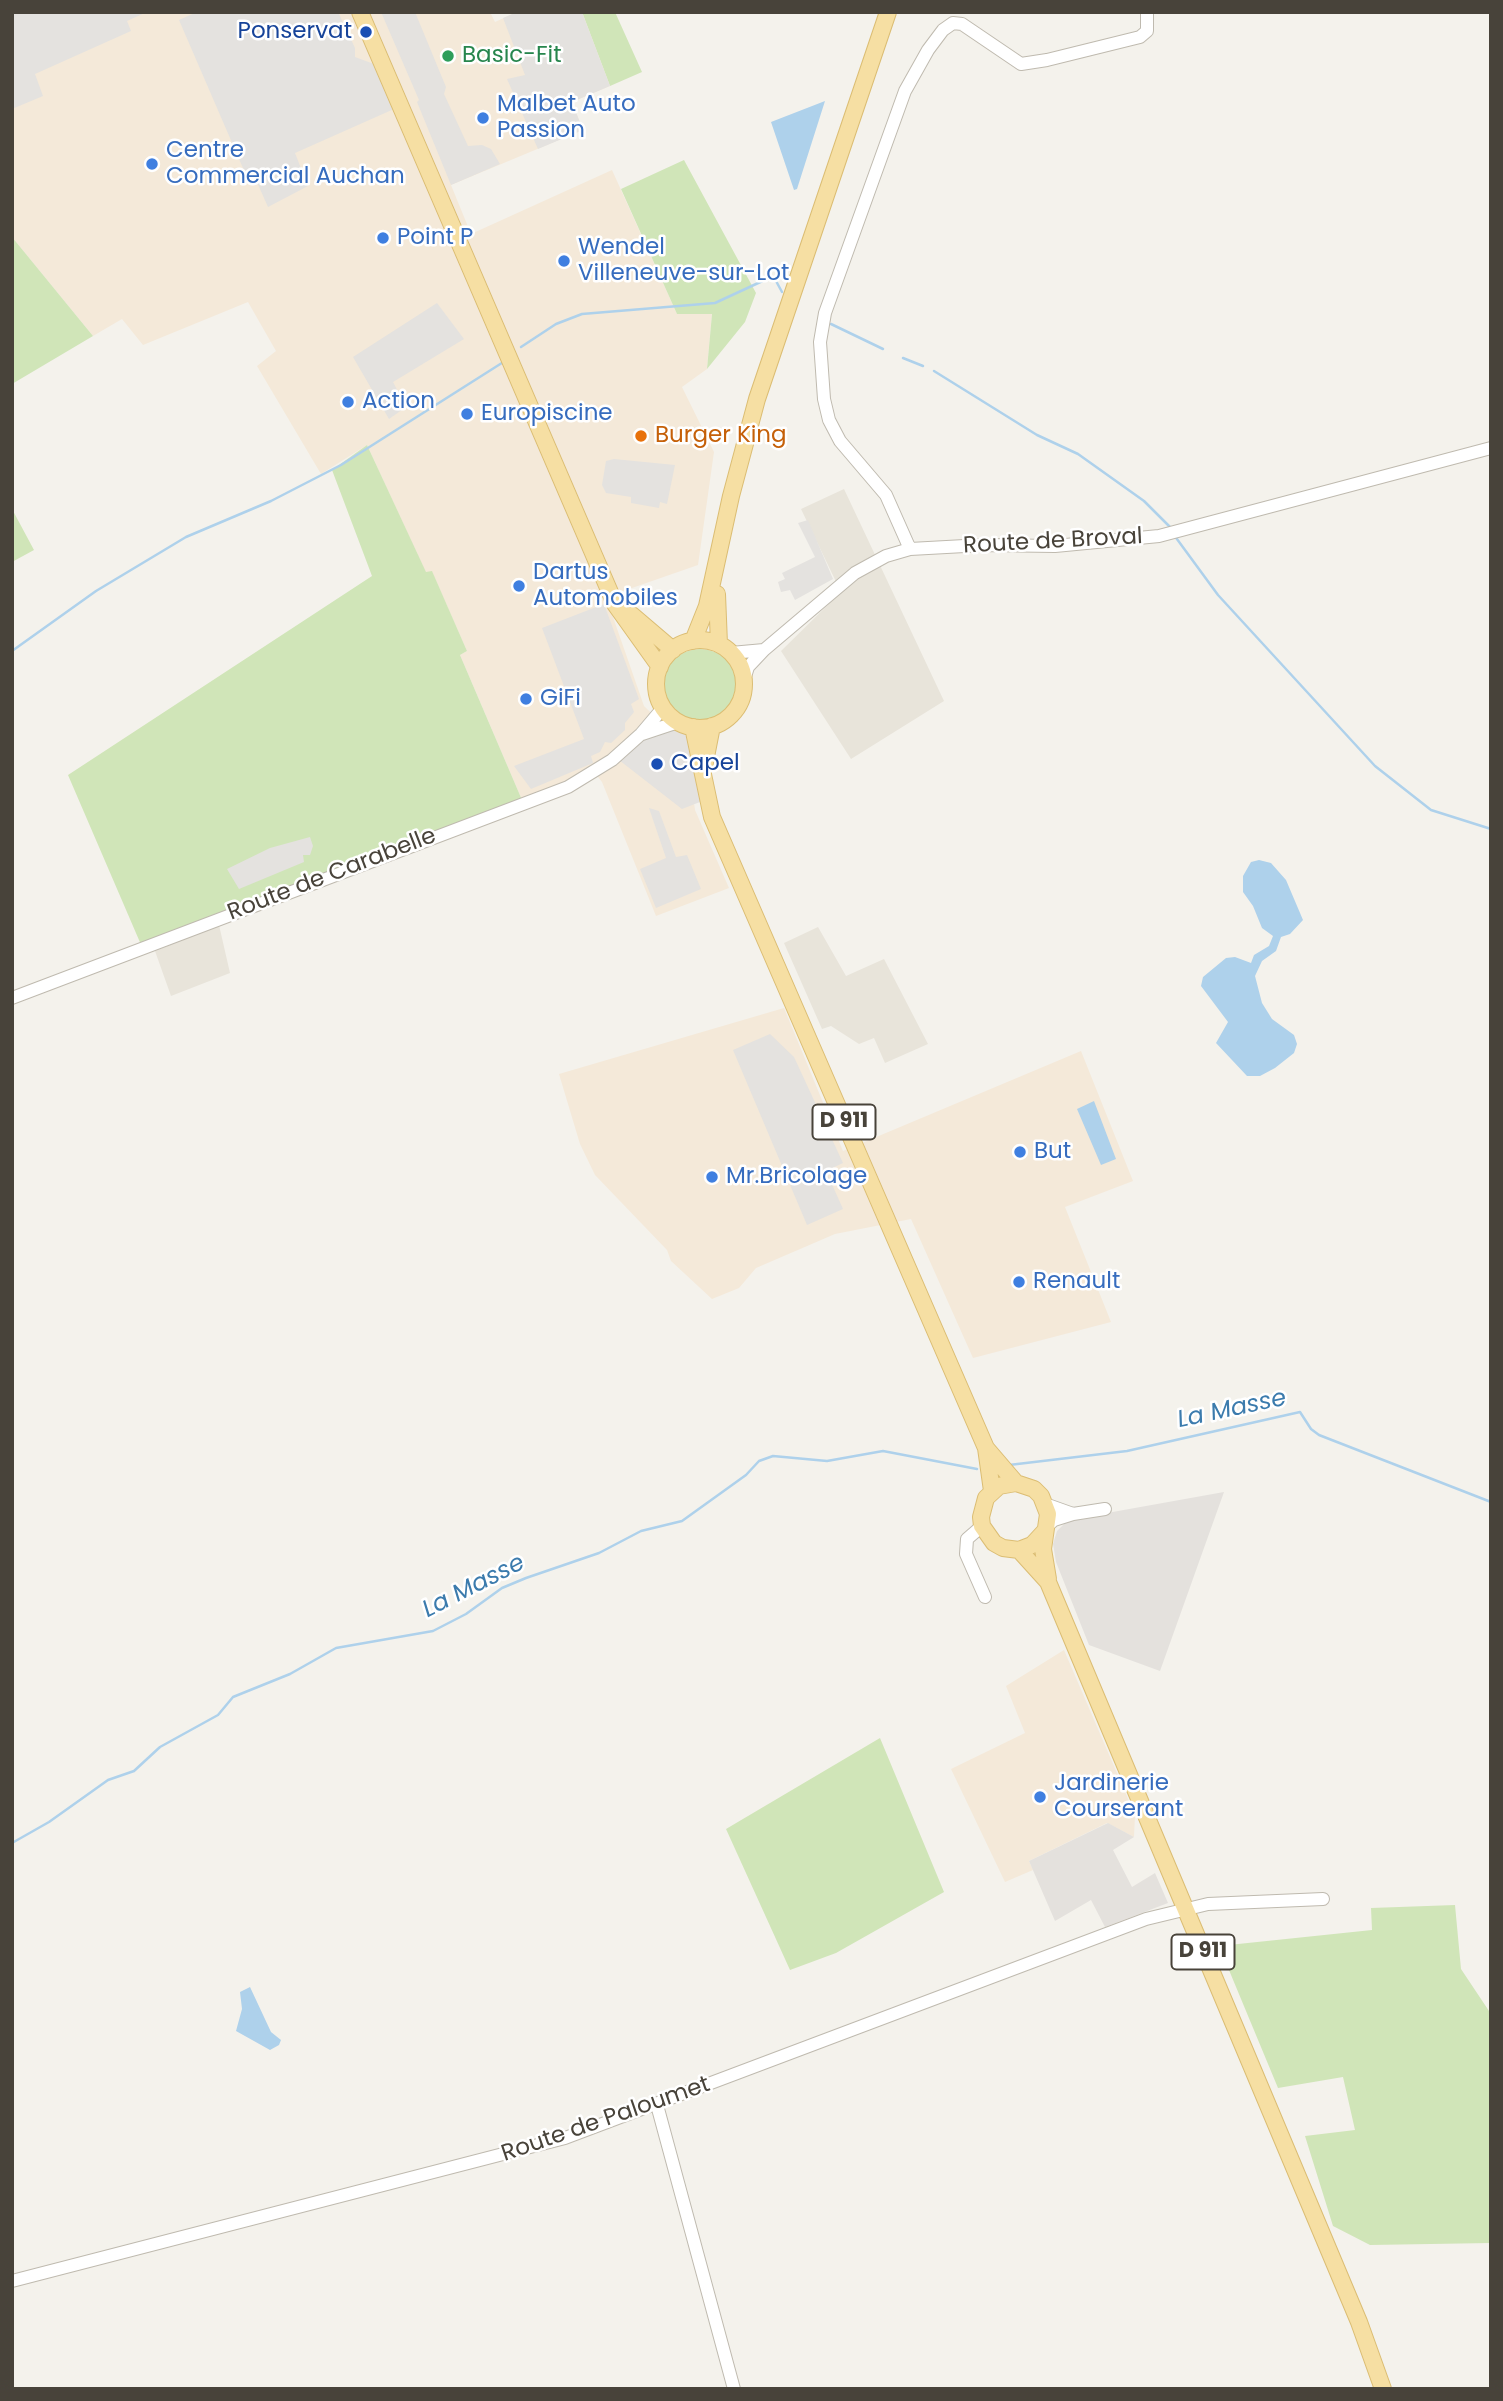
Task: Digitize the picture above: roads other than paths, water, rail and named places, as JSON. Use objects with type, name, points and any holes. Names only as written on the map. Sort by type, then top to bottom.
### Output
[{"type":"main road","points":[[360,12],[615,604],[660,667]]},
{"type":"main road","points":[[370,12],[623,600],[639,624],[673,650]]},
{"type":"main road","points":[[718,564],[716,621],[725,649],[740,666],[744,680],[743,695],[737,709],[726,720],[712,726],[685,724],[663,708],[656,681],[660,667],[673,650],[693,640],[704,616],[754,407],[888,12]]},
{"type":"main road","points":[[693,640],[725,649]]},
{"type":"main road","name":"D 911","points":[[685,724],[703,773],[712,817],[986,1448],[992,1491]]},
{"type":"main road","name":"D 911","points":[[703,773],[712,726]]},
{"type":"main road","name":"D 911","points":[[986,1448],[1016,1483]]},
{"type":"main road","points":[[1016,1483],[1034,1489],[1045,1504],[1048,1514],[1045,1530],[1032,1545],[1019,1550],[994,1543],[982,1526],[982,1507],[992,1491],[1016,1483]]},
{"type":"main road","name":"D 911","points":[[1045,1530],[1048,1581],[1359,2322],[1383,2389]]},
{"type":"main road","name":"D 911","points":[[1019,1550],[1048,1581]]},
{"type":"main road","name":"D 911","points":[[1359,2322],[1393,2389]]},
{"type":"street","points":[[910,549],[886,495],[840,441],[829,420],[824,399],[820,342],[825,313],[905,91],[928,50],[943,30],[953,23],[962,24],[1021,64],[1140,37],[1147,31],[1147,12]]},
{"type":"street","name":"Route de Broval","points":[[744,680],[748,667],[764,650],[866,565],[910,549],[983,545],[1055,546],[1159,536],[1491,448]]},
{"type":"street","points":[[725,649],[764,650]]},
{"type":"street","name":"Route de Carabelle","points":[[12,998],[568,787],[612,760],[641,734],[663,708]]},
{"type":"street","name":"Route de Carabelle","points":[[641,734],[685,724]]},
{"type":"street","points":[[1045,1504],[1073,1514]]},
{"type":"street","points":[[1045,1530],[1054,1520],[1073,1514],[1105,1510]]},
{"type":"street","points":[[982,1526],[967,1539],[966,1554],[985,1597]]},
{"type":"street","name":"Route de Paloumet","points":[[12,2281],[486,2161],[565,2138],[1146,1919],[1208,1904],[1323,1899]]},
{"type":"street","points":[[657,2105],[734,2389]]},
{"type":"water","points":[[825,101],[797,189],[794,190],[771,122]]},
{"type":"water","points":[[1259,860],[1271,863],[1286,880],[1303,920],[1290,934],[1281,937],[1276,951],[1262,961],[1255,976],[1262,1003],[1272,1019],[1294,1035],[1297,1044],[1294,1053],[1275,1068],[1260,1076],[1247,1076],[1216,1043],[1228,1022],[1201,986],[1203,977],[1226,958],[1235,957],[1251,963],[1254,955],[1269,946],[1273,936],[1262,928],[1253,906],[1243,892],[1243,876],[1251,862]]},
{"type":"water","points":[[1094,1101],[1116,1159],[1101,1165],[1077,1109]]},
{"type":"water","points":[[250,1987],[271,2032],[281,2040],[279,2045],[270,2050],[236,2031],[242,2009],[240,1992]]},
{"type":"waterway","points":[[521,347],[556,324],[582,314],[715,303],[769,278],[776,281],[782,292]]},
{"type":"waterway","points":[[831,324],[883,349]]},
{"type":"waterway","points":[[903,358],[923,366]]},
{"type":"waterway","points":[[12,651],[96,591],[186,537],[271,501],[341,465],[505,361]]},
{"type":"waterway","points":[[934,371],[1037,435],[1078,454],[1144,501],[1171,528]]},
{"type":"waterway","points":[[1174,535],[1218,595],[1375,766],[1431,810],[1491,829]]},
{"type":"waterway","name":"La Masse","points":[[1009,1465],[1127,1451],[1300,1412],[1311,1429],[1319,1435],[1491,1502]]},
{"type":"waterway","name":"La Masse","points":[[12,1843],[49,1822],[108,1780],[134,1771],[160,1747],[218,1715],[233,1697],[290,1674],[336,1648],[433,1631],[466,1614],[502,1588],[599,1553],[641,1531],[682,1521],[746,1475],[759,1461],[773,1456],[827,1461],[883,1451],[977,1469]]},
{"type":"place","name":"Ponservat","points":[[366,32]]},
{"type":"place","name":"Basic-Fit","points":[[448,56]]},
{"type":"place","name":"Malbet Auto Passion","points":[[483,118]]},
{"type":"place","name":"Centre Commercial Auchan","points":[[152,164]]},
{"type":"place","name":"Point P","points":[[383,238]]},
{"type":"place","name":"Wendel Villeneuve-sur-Lot","points":[[564,261]]},
{"type":"place","name":"Action","points":[[348,402]]},
{"type":"place","name":"Europiscine","points":[[467,414]]},
{"type":"place","name":"Burger King","points":[[641,436]]},
{"type":"place","name":"Dartus Automobiles","points":[[519,586]]},
{"type":"place","name":"GiFi","points":[[526,699]]},
{"type":"place","name":"Capel","points":[[657,764]]},
{"type":"place","name":"But","points":[[1020,1152]]},
{"type":"place","name":"Mr.Bricolage","points":[[712,1177]]},
{"type":"place","name":"Renault","points":[[1019,1282]]},
{"type":"place","name":"Jardinerie Courserant","points":[[1040,1797]]}]
